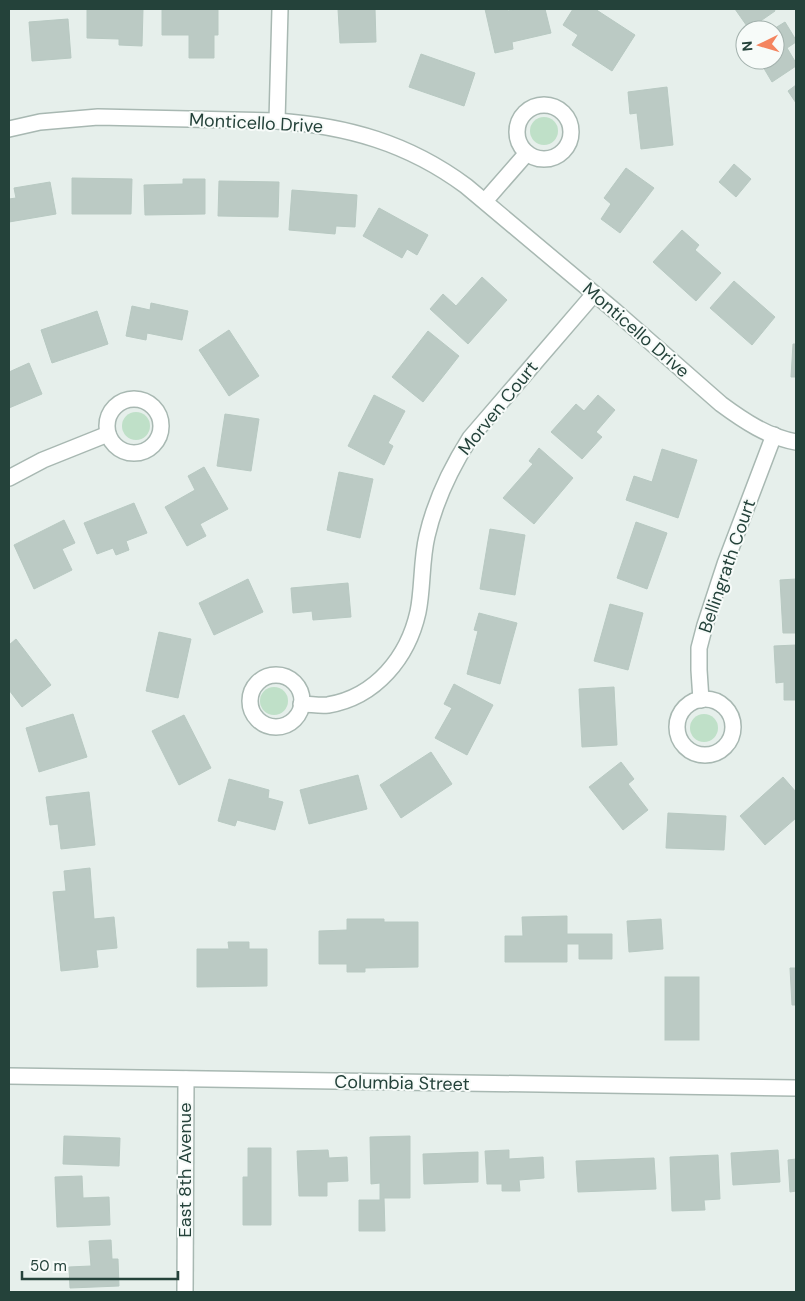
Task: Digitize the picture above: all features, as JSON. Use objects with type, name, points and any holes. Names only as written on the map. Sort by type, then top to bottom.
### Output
[{"type":"street","points":[[277,121],[280,9]]},
{"type":"street","name":"Monticello Drive","points":[[9,129],[40,122],[98,117],[277,121],[305,123],[342,130],[391,145],[413,154],[449,175],[485,202],[721,404],[754,427],[796,442]]},
{"type":"street","points":[[485,202],[527,153]]},
{"type":"street","name":"Morven Court","points":[[302,704],[326,705],[349,700],[362,694],[381,680],[394,665],[412,631],[418,610],[426,537],[431,518],[460,453],[470,438],[594,294]]},
{"type":"street","points":[[9,478],[43,460],[108,434]]},
{"type":"street","name":"Bellingrath Court","points":[[701,700],[698,670],[699,648],[705,626],[725,564],[774,435]]},
{"type":"street","name":"Columbia Street","points":[[9,1076],[796,1088]]},
{"type":"street","name":"East 8th Avenue","points":[[185,1292],[186,1079]]},
{"type":"green space","points":[[544,117],[554,121],[558,131],[554,141],[544,145],[534,141],[530,131],[534,121]]},
{"type":"green space","points":[[136,412],[146,416],[150,426],[146,436],[136,440],[126,436],[122,426],[126,416]]},
{"type":"green space","points":[[274,687],[284,691],[288,701],[284,711],[274,715],[264,711],[260,701],[264,691]]},
{"type":"green space","points":[[704,714],[714,718],[718,728],[714,738],[704,742],[694,738],[690,728],[694,718]]},
{"type":"building","points":[[87,9],[143,9],[142,46],[119,45],[119,39],[87,38]]},
{"type":"building","points":[[162,9],[218,9],[218,35],[214,35],[214,58],[189,58],[189,35],[162,35]]},
{"type":"building","points":[[338,9],[375,9],[376,42],[340,43]]},
{"type":"building","points":[[485,9],[507,9],[508,11],[516,9],[545,9],[551,33],[512,42],[513,49],[495,53]]},
{"type":"building","points":[[573,9],[595,9],[635,35],[612,71],[572,45],[578,35],[563,25]]},
{"type":"building","points":[[735,9],[774,9],[775,11],[762,20],[743,20]]},
{"type":"building","points":[[68,19],[71,58],[32,61],[29,22]]},
{"type":"building","points":[[785,22],[796,40],[787,48],[796,66],[772,82],[765,70],[785,70]]},
{"type":"building","points":[[421,54],[475,73],[464,106],[409,87]]},
{"type":"building","points":[[796,85],[796,103],[788,91]]},
{"type":"building","points":[[667,87],[673,145],[641,149],[637,113],[630,114],[628,92]]},
{"type":"building","points":[[734,164],[751,179],[736,197],[719,182]]},
{"type":"building","points":[[626,168],[654,188],[620,233],[601,219],[611,204],[604,198]]},
{"type":"building","points":[[72,178],[132,179],[131,214],[72,214]]},
{"type":"building","points":[[183,179],[205,179],[205,214],[145,215],[144,185],[183,184]]},
{"type":"building","points":[[219,181],[279,182],[278,217],[218,216]]},
{"type":"building","points":[[50,182],[56,214],[9,222],[9,199],[16,198],[14,188]]},
{"type":"building","points":[[292,190],[357,195],[355,227],[336,226],[335,234],[289,230]]},
{"type":"building","points":[[379,208],[428,235],[417,255],[407,249],[402,258],[363,236]]},
{"type":"building","points":[[682,230],[699,245],[695,250],[721,273],[696,301],[653,262]]},
{"type":"building","points":[[482,277],[507,300],[468,344],[430,309],[443,294],[456,306]]},
{"type":"building","points":[[734,281],[775,317],[752,345],[710,308]]},
{"type":"building","points":[[151,303],[188,311],[182,340],[147,333],[146,340],[126,336],[132,306],[150,310]]},
{"type":"building","points":[[97,311],[108,344],[52,363],[41,330]]},
{"type":"building","points":[[229,330],[259,376],[229,396],[199,350]]},
{"type":"building","points":[[428,331],[459,356],[423,402],[392,377]]},
{"type":"building","points":[[793,344],[796,344],[796,377],[791,377]]},
{"type":"building","points":[[29,363],[42,394],[9,408],[9,372]]},
{"type":"building","points":[[374,395],[405,411],[388,443],[393,446],[384,465],[348,446]]},
{"type":"building","points":[[598,395],[615,410],[596,432],[602,437],[582,459],[551,432],[576,404],[584,411]]},
{"type":"building","points":[[225,414],[259,419],[251,471],[217,466]]},
{"type":"building","points":[[539,448],[573,478],[534,524],[503,498],[533,464],[529,461]]},
{"type":"building","points":[[662,449],[697,460],[678,518],[626,500],[634,476],[652,482]]},
{"type":"building","points":[[204,467],[228,509],[200,524],[206,536],[187,546],[165,507],[195,490],[188,476]]},
{"type":"building","points":[[339,472],[373,479],[360,538],[327,530]]},
{"type":"building","points":[[134,503],[147,533],[126,541],[129,550],[116,555],[113,548],[97,554],[84,523]]},
{"type":"building","points":[[64,520],[75,543],[62,549],[72,570],[34,589],[14,545]]},
{"type":"building","points":[[636,522],[667,533],[647,589],[617,578]]},
{"type":"building","points":[[490,529],[525,535],[515,595],[480,589]]},
{"type":"building","points":[[248,579],[263,612],[214,635],[199,603]]},
{"type":"building","points":[[796,579],[796,633],[783,633],[780,580]]},
{"type":"building","points":[[348,583],[351,617],[313,620],[312,611],[293,613],[291,588]]},
{"type":"building","points":[[610,604],[643,613],[628,670],[594,661]]},
{"type":"building","points":[[479,613],[517,623],[500,684],[467,674],[478,631],[474,630]]},
{"type":"building","points":[[159,632],[191,639],[178,698],[146,691]]},
{"type":"building","points":[[16,639],[51,685],[22,707],[9,690],[9,645]]},
{"type":"building","points":[[796,645],[796,700],[784,700],[784,682],[776,683],[774,646]]},
{"type":"building","points":[[454,684],[493,705],[467,755],[435,738],[452,708],[444,704]]},
{"type":"building","points":[[614,687],[617,745],[582,747],[579,689]]},
{"type":"building","points":[[73,714],[87,757],[39,772],[26,728]]},
{"type":"building","points":[[184,715],[211,768],[179,785],[152,731]]},
{"type":"building","points":[[431,752],[452,784],[401,818],[380,785]]},
{"type":"building","points":[[621,762],[634,779],[628,784],[648,810],[623,830],[589,787]]},
{"type":"building","points":[[358,775],[367,809],[309,824],[300,790]]},
{"type":"building","points":[[783,777],[796,792],[796,818],[765,845],[740,816]]},
{"type":"building","points":[[229,779],[269,790],[268,798],[283,802],[275,830],[237,820],[235,826],[218,821]]},
{"type":"building","points":[[89,792],[95,845],[61,849],[58,824],[50,825],[46,797]]},
{"type":"building","points":[[668,813],[726,816],[724,850],[666,848]]},
{"type":"building","points":[[90,868],[94,919],[114,917],[117,948],[96,950],[98,967],[61,971],[53,892],[66,891],[64,871]]},
{"type":"building","points":[[567,916],[567,934],[612,934],[612,959],[579,959],[579,944],[567,944],[567,962],[505,962],[505,936],[523,936],[522,917]]},
{"type":"building","points":[[347,919],[384,919],[384,922],[418,922],[418,967],[365,968],[365,972],[347,972],[347,964],[319,964],[319,931],[347,930]]},
{"type":"building","points":[[661,919],[663,949],[629,952],[627,921]]},
{"type":"building","points":[[228,942],[249,942],[249,949],[267,949],[267,986],[197,987],[197,949],[229,949]]},
{"type":"building","points":[[790,968],[796,968],[796,1005],[792,1005]]},
{"type":"building","points":[[665,977],[699,977],[699,1040],[665,1040]]},
{"type":"building","points":[[64,1136],[120,1138],[119,1166],[63,1164]]},
{"type":"building","points":[[410,1136],[410,1198],[384,1198],[385,1231],[359,1231],[359,1200],[380,1200],[380,1183],[371,1184],[370,1137]]},
{"type":"building","points":[[248,1148],[271,1148],[271,1225],[243,1225],[243,1177],[248,1177]]},
{"type":"building","points":[[328,1150],[329,1158],[347,1157],[348,1181],[327,1182],[327,1196],[299,1196],[297,1151]]},
{"type":"building","points":[[509,1150],[509,1159],[543,1157],[544,1178],[519,1180],[520,1191],[502,1191],[502,1184],[487,1184],[485,1151]]},
{"type":"building","points":[[778,1150],[780,1182],[733,1185],[731,1153]]},
{"type":"building","points":[[478,1152],[478,1182],[424,1184],[423,1154]]},
{"type":"building","points":[[718,1155],[720,1199],[704,1200],[705,1210],[672,1211],[670,1157]]},
{"type":"building","points":[[654,1158],[656,1189],[578,1192],[576,1161]]},
{"type":"building","points":[[796,1159],[796,1191],[790,1192],[788,1160]]},
{"type":"building","points":[[82,1176],[83,1198],[109,1197],[110,1225],[57,1227],[55,1177]]},
{"type":"building","points":[[111,1240],[112,1259],[118,1259],[119,1286],[70,1288],[69,1267],[91,1266],[89,1241]]}]
